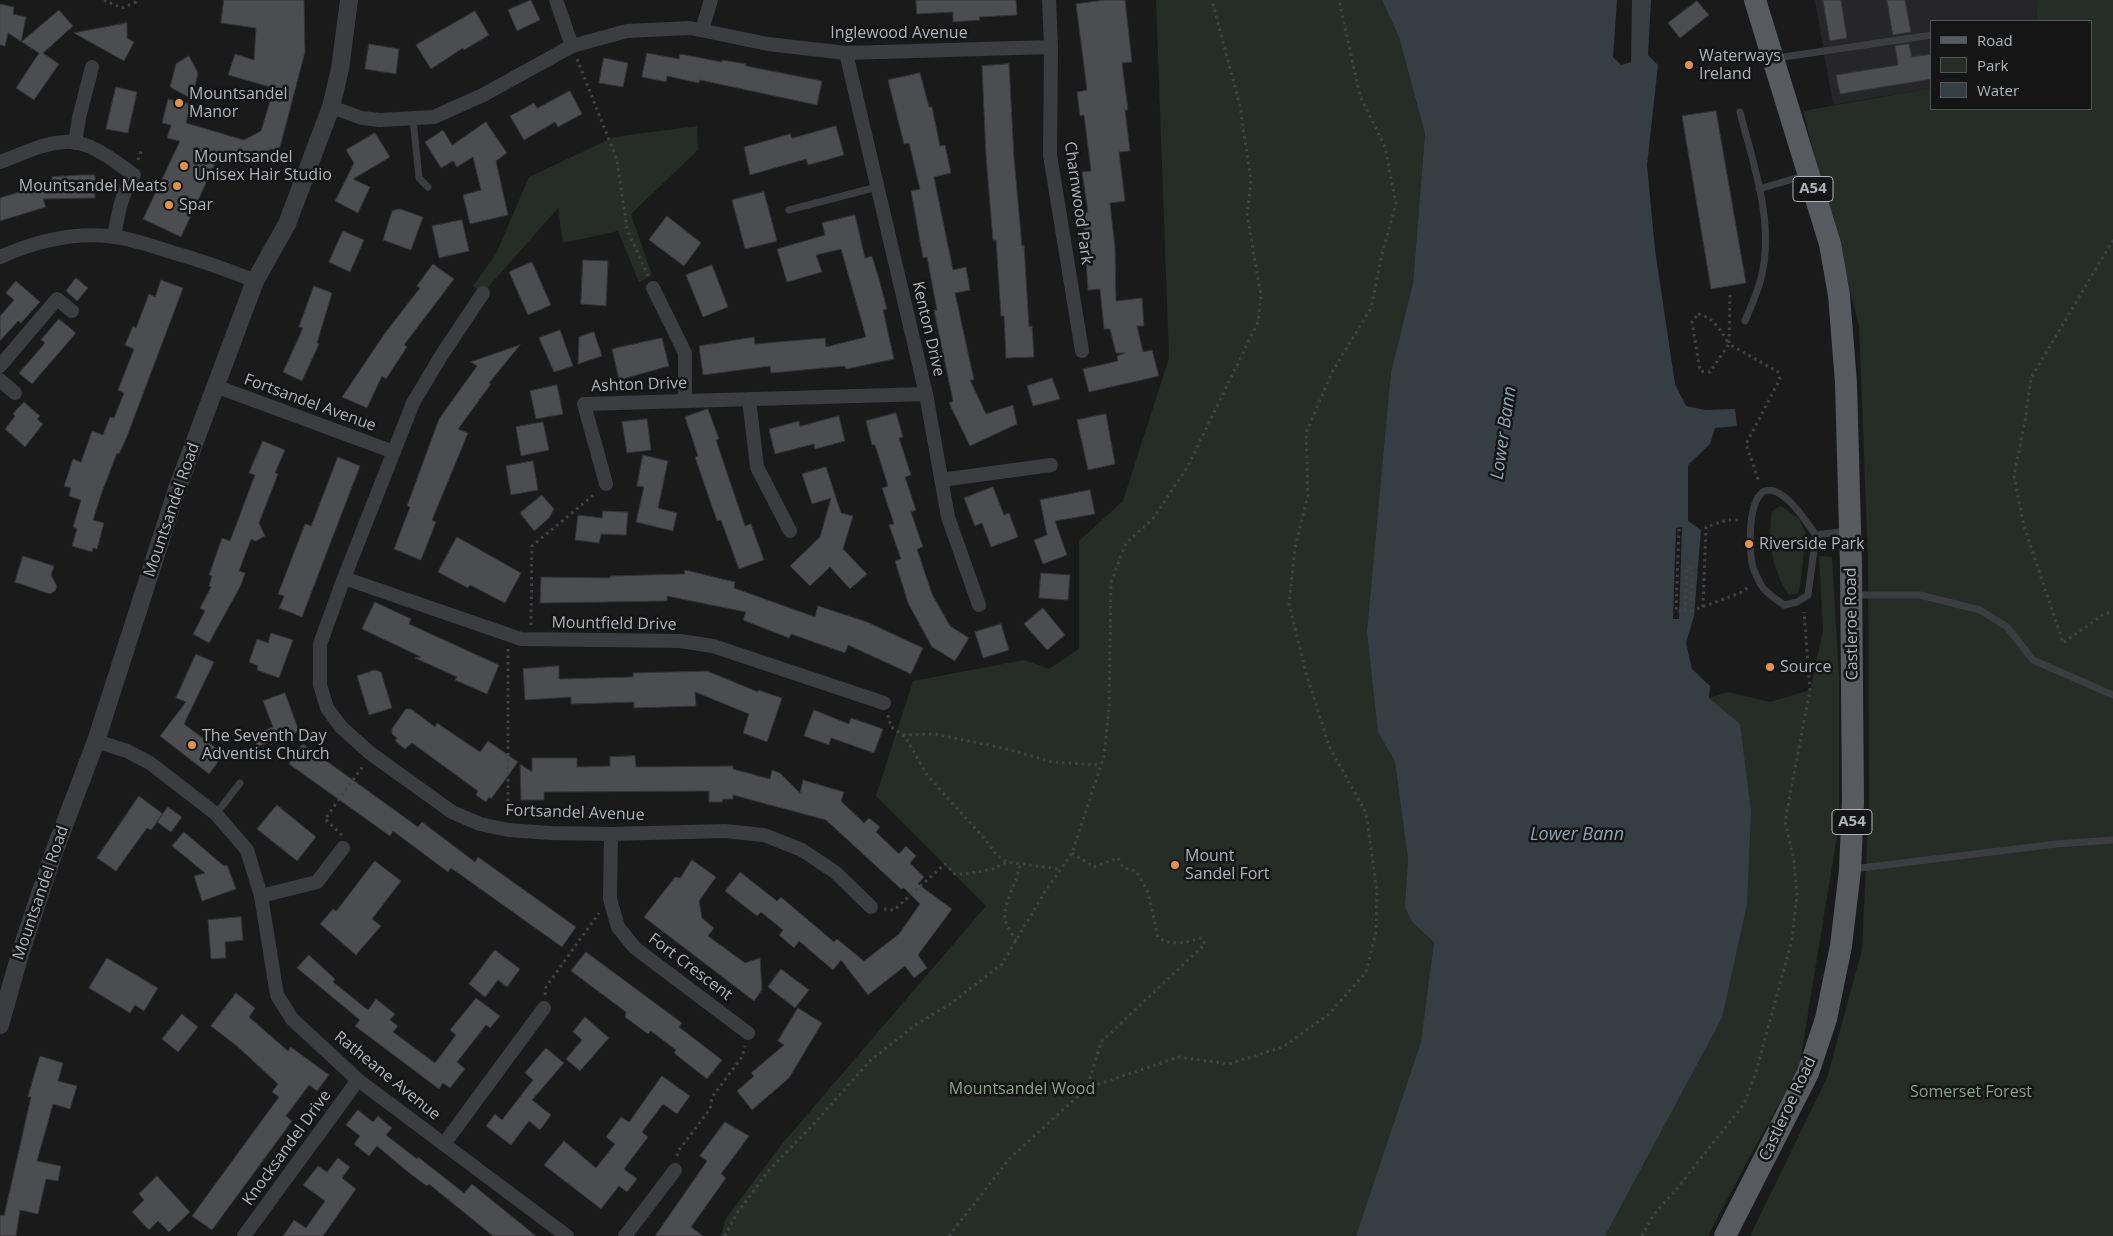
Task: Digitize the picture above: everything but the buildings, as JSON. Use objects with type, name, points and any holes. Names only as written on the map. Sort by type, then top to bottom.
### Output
[{"type":"main road","name":"Castleroe Road","points":[[1725,1236],[1808,1073],[1826,1019],[1841,946],[1850,870],[1854,739],[1846,384],[1839,295],[1830,244],[1756,0]]},
{"type":"street","name":"Mountsandel Road","points":[[0,1025],[32,917],[96,741],[177,489],[255,281],[287,224],[331,108],[340,69],[349,0]]},
{"type":"street","points":[[556,0],[572,46]]},
{"type":"street","points":[[702,30],[711,0]]},
{"type":"street","name":"Charnwood Park","points":[[1049,0],[1051,48],[1050,155],[1082,351]]},
{"type":"street","name":"Inglewood Avenue","points":[[331,108],[362,118],[380,120],[434,117],[482,95],[572,46],[627,31],[690,28],[768,44],[846,53],[1051,48]]},
{"type":"street","name":"Kenton Drive","points":[[846,53],[926,394],[948,517],[979,605]]},
{"type":"street","points":[[75,142],[92,68]]},
{"type":"street","points":[[0,162],[63,142],[75,142],[103,153],[134,175],[125,188],[119,206],[114,237]]},
{"type":"street","points":[[0,257],[18,249],[52,239],[80,236],[114,237],[133,240],[186,256],[255,281]]},
{"type":"street","points":[[653,288],[685,352],[685,401]]},
{"type":"street","name":"Fortsandel Avenue","points":[[483,294],[441,356],[413,403],[344,578],[320,644],[320,685],[327,708],[341,727],[370,753],[452,812],[480,824],[508,830],[611,834],[724,831],[764,835],[802,850],[835,872],[871,907]]},
{"type":"street","points":[[0,366],[58,299],[72,311]]},
{"type":"street","points":[[0,380],[14,393]]},
{"type":"street","name":"Fortsandel Avenue","points":[[215,386],[394,452]]},
{"type":"street","name":"Ashton Drive","points":[[606,484],[584,404],[926,394]]},
{"type":"street","points":[[749,399],[758,467],[790,531]]},
{"type":"street","points":[[941,480],[1051,465]]},
{"type":"street","name":"Mountfield Drive","points":[[344,578],[508,636],[531,641],[680,641],[713,646],[884,703]]},
{"type":"street","name":"Ratheane Avenue","points":[[96,741],[127,751],[150,763],[216,814],[247,850],[261,896],[277,995],[292,1018],[358,1080],[567,1236]]},
{"type":"street","name":"Fort Crescent","points":[[611,834],[610,899],[618,927],[635,948],[748,1033]]},
{"type":"street","points":[[261,896],[317,882],[343,848]]},
{"type":"street","name":"Ratheane Avenue","points":[[444,1144],[544,1008]]},
{"type":"street","name":"Knocksandel Drive","points":[[244,1236],[358,1080]]},
{"type":"street","points":[[625,1236],[675,1170]]},
{"type":"lane","points":[[1774,58],[1930,35]]},
{"type":"lane","points":[[1740,112],[1759,189],[1767,242],[1762,276],[1745,321]]},
{"type":"lane","points":[[413,119],[419,178],[428,187]]},
{"type":"lane","points":[[1759,189],[1808,174]]},
{"type":"lane","points":[[789,210],[877,187]]},
{"type":"lane","points":[[1771,491],[1780,494],[1795,508],[1816,534],[1808,595],[1784,605],[1762,587],[1752,564],[1754,503],[1762,492],[1771,491]]},
{"type":"lane","points":[[1816,534],[1850,531]]},
{"type":"lane","points":[[1852,595],[1920,595],[1980,610],[2007,627],[2033,660],[2113,695]]},
{"type":"lane","points":[[216,814],[240,783]]},
{"type":"lane","points":[[1850,870],[2056,844],[2113,840]]},
{"type":"path","points":[[104,0],[122,8],[136,2],[136,0]]},
{"type":"path","points":[[725,1236],[736,1213],[769,1170],[810,1128],[870,1061],[914,1026],[953,1002],[1002,964],[1072,853],[1104,756],[1109,708],[1111,582],[1126,544],[1152,520],[1188,466],[1258,322],[1261,296],[1247,214],[1251,181],[1250,172],[1240,106],[1212,0]]},
{"type":"path","points":[[949,1236],[1010,1158],[1087,1088],[1179,1057],[1229,1064],[1283,1047],[1328,1014],[1366,972],[1376,932],[1378,892],[1366,813],[1329,746],[1304,669],[1289,604],[1295,548],[1308,495],[1306,433],[1332,372],[1371,308],[1382,254],[1396,204],[1385,147],[1360,96],[1338,0]]},
{"type":"path","points":[[572,46],[617,160],[627,229],[653,288]]},
{"type":"path","points":[[138,161],[142,149]]},
{"type":"path","points":[[2113,240],[2031,378],[2026,420],[2014,476],[2024,526],[2063,643],[2104,614],[2113,612]]},
{"type":"path","points":[[1730,295],[1730,344],[1710,372],[1700,370],[1692,322],[1698,314],[1706,316],[1715,322],[1730,344],[1778,372],[1780,378],[1746,444],[1762,492]]},
{"type":"path","points":[[531,641],[532,546],[606,484]]},
{"type":"path","points":[[1703,607],[1706,527],[1727,520],[1752,520]]},
{"type":"path","points":[[1679,529],[1676,611],[1685,611],[1687,568],[1692,568],[1692,611],[1740,593],[1759,581]]},
{"type":"path","points":[[1642,1236],[1654,1214],[1675,1191],[1744,1104],[1756,1072],[1792,940],[1797,894],[1794,861],[1785,821],[1810,690],[1802,598]]},
{"type":"path","points":[[508,636],[508,830]]},
{"type":"path","points":[[884,703],[891,727],[903,735],[927,775],[997,855],[1007,862],[1061,870]]},
{"type":"path","points":[[903,735],[934,734],[1003,748],[1052,762],[1101,765]]},
{"type":"path","points":[[343,848],[342,833],[325,819],[370,753]]},
{"type":"path","points":[[1072,853],[1094,867],[1118,858],[1121,866],[1136,871],[1148,892],[1158,937],[1163,941],[1174,943],[1201,938],[1204,939],[1205,944],[1101,1042],[1087,1088]]},
{"type":"path","points":[[871,907],[894,910],[944,864],[955,874],[966,874],[993,870],[1007,862]]},
{"type":"path","points":[[1016,941],[1005,919],[1008,898],[1018,877],[1020,864]]},
{"type":"path","points":[[544,1008],[546,987],[610,899]]},
{"type":"path","points":[[675,1170],[678,1150],[710,1109],[712,1097],[742,1057],[748,1033]]},
{"type":"shaded area","points":[[1815,0],[2036,0],[2037,20],[1930,20],[1930,88],[1833,105]]},
{"type":"green space","name":"Mountsandel Wood","points":[[1156,0],[1382,0],[1399,37],[1425,134],[1413,283],[1391,372],[1382,481],[1378,732],[1395,762],[1408,860],[1406,907],[1413,922],[1434,942],[1421,1046],[1356,1236],[721,1236],[726,1218],[782,1144],[986,906],[876,796],[913,681],[1024,660],[1049,669],[1079,649],[1079,541],[1123,501],[1169,358]]},
{"type":"green space","name":"Somerset Forest","points":[[2036,0],[2113,0],[2113,1236],[1750,1236],[1827,1078],[1862,950],[1869,805],[1868,558],[1859,325],[1803,111],[1930,88],[1930,110],[2093,110],[2093,20],[2037,20]]},
{"type":"green space","points":[[697,126],[698,150],[631,214],[652,275],[639,282],[618,231],[563,243],[558,208],[483,293],[473,286],[496,254],[529,177],[614,137]]},
{"type":"green space","points":[[1781,506],[1799,519],[1806,534],[1800,586],[1798,593],[1789,595],[1778,575],[1772,554],[1770,533],[1772,511]]},
{"type":"green space","points":[[1819,556],[1832,557],[1839,676],[1839,824],[1799,1068],[1708,1236],[1605,1236],[1722,1018],[1690,704],[1728,692],[1770,702],[1810,690],[1823,631]]},
{"type":"water","name":"Lower Bann","points":[[1382,0],[1651,0],[1648,55],[1658,65],[1647,165],[1655,250],[1675,384],[1686,406],[1705,410],[1735,409],[1737,426],[1715,428],[1710,444],[1688,465],[1688,521],[1701,530],[1694,616],[1686,643],[1692,669],[1710,686],[1709,698],[1740,724],[1751,811],[1747,904],[1722,1018],[1605,1236],[1356,1236],[1421,1042],[1434,942],[1412,922],[1405,907],[1408,860],[1395,762],[1378,732],[1367,632],[1391,372],[1413,283],[1425,134],[1399,37]]},
{"type":"pier","points":[[1617,0],[1632,0],[1631,62],[1621,65],[1613,57]]},
{"type":"pier","points":[[1682,527],[1679,619],[1673,619],[1676,528]]},
{"type":"place","name":"Waterways Ireland","points":[[1689,65]]},
{"type":"place","name":"Mountsandel Manor","points":[[179,103]]},
{"type":"place","name":"Mountsandel Unisex Hair Studio","points":[[184,166]]},
{"type":"place","name":"Mountsandel Meats","points":[[177,186]]},
{"type":"place","name":"Spar","points":[[169,205]]},
{"type":"place","name":"Riverside Park","points":[[1749,544]]},
{"type":"place","name":"Source","points":[[1770,667]]},
{"type":"place","name":"The Seventh Day Adventist Church","points":[[192,745]]},
{"type":"place","name":"Mount Sandel Fort","points":[[1175,865]]}]
